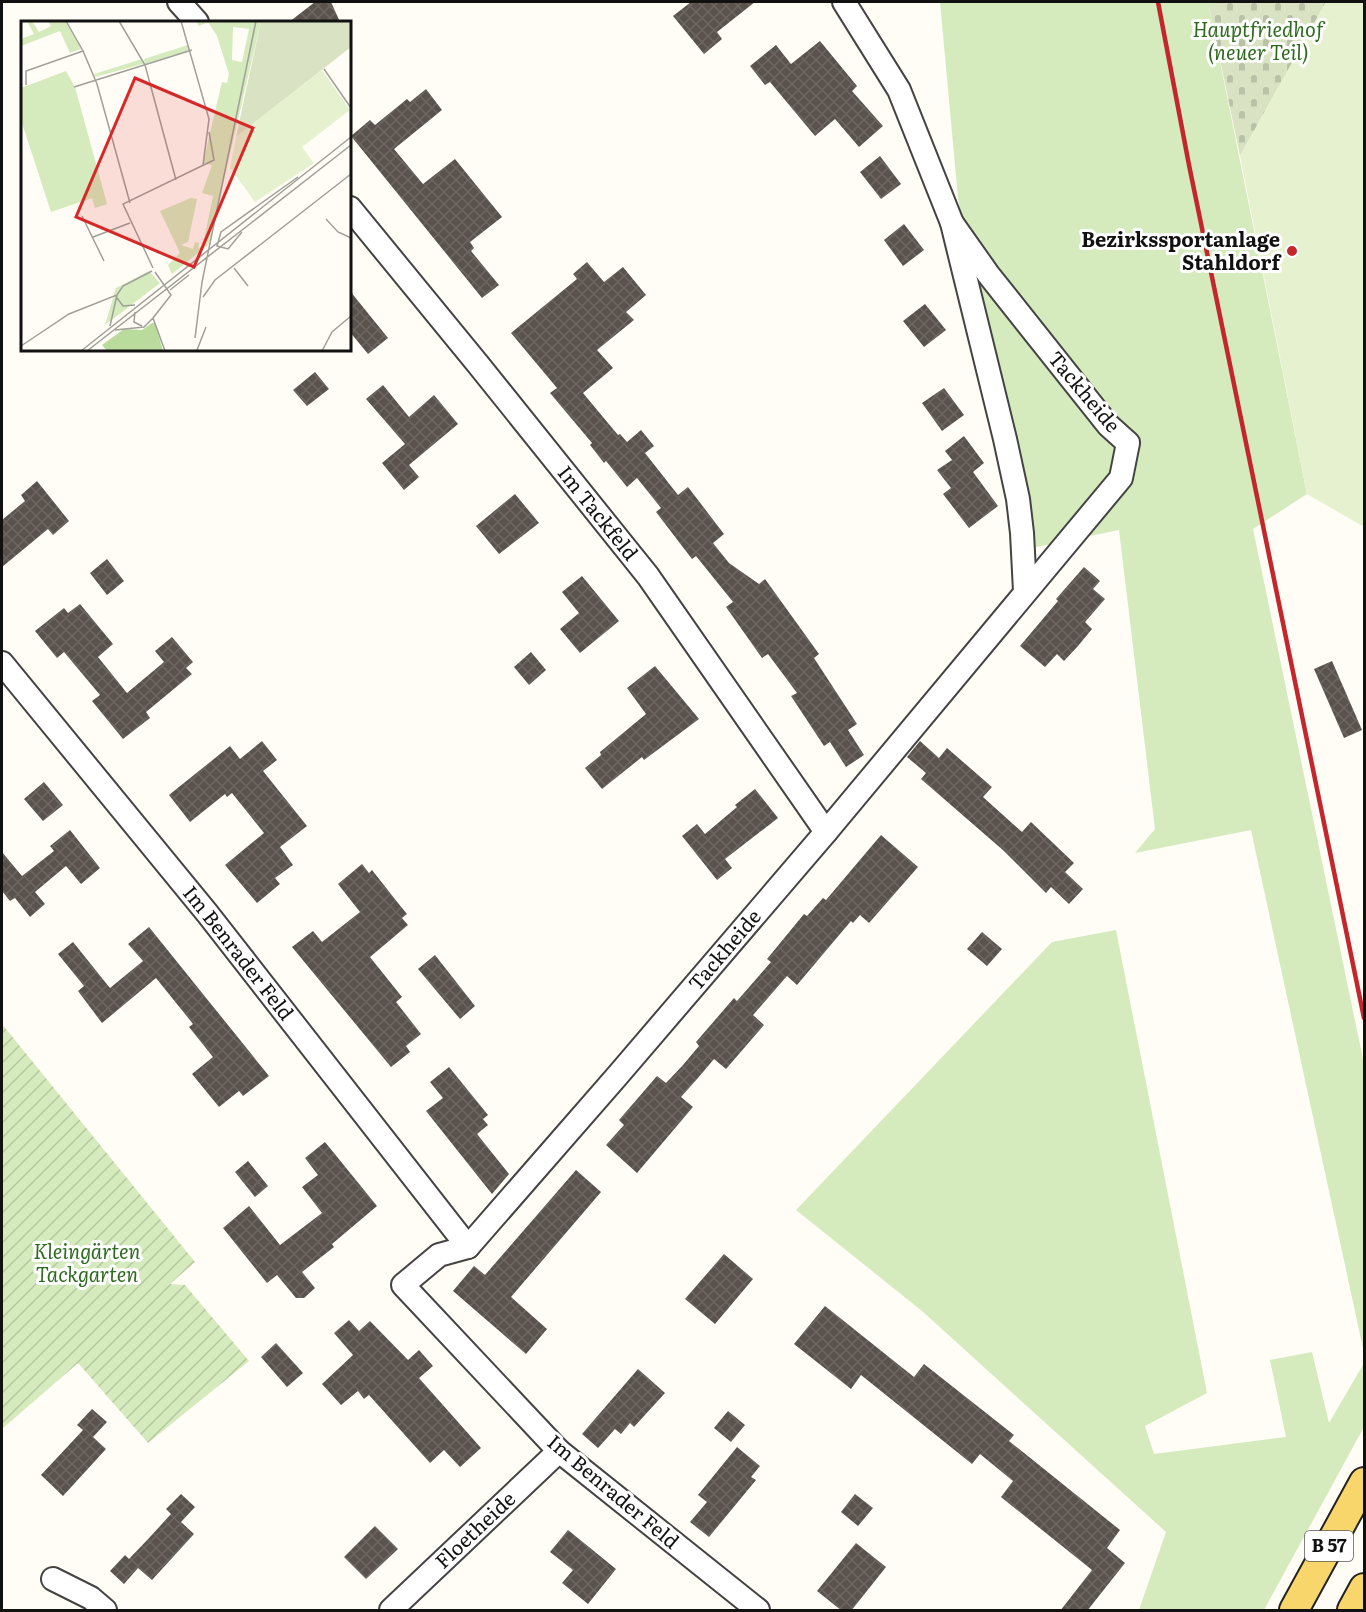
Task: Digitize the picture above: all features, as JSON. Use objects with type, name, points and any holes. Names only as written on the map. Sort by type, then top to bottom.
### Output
[{"type":"main road","name":"B 57","points":[[1294,1611],[1365,1482]]},
{"type":"main road","name":"B 57","points":[[1352,1611],[1365,1588]]},
{"type":"street","points":[[179,2],[196,21]]},
{"type":"street","name":"Tackheide","points":[[844,2],[899,90],[952,223],[1018,499],[1023,533],[1025,591]]},
{"type":"street","name":"Im Tackfeld","points":[[351,209],[648,576],[826,832]]},
{"type":"street","name":"Tackheide","points":[[468,1246],[826,832],[1121,478],[1128,443],[1108,425],[988,274],[952,223]]},
{"type":"street","name":"Im Benrader Feld","points":[[2,663],[207,913],[468,1246],[439,1255],[403,1285],[559,1451],[758,1611]]},
{"type":"street","name":"Floetheide","points":[[391,1611],[559,1451]]},
{"type":"street","points":[[53,1579],[91,1598],[105,1611]]},
{"type":"green space","points":[[940,2],[1208,2],[1307,494],[1253,529],[1364,1064],[1364,1353],[1251,830],[1135,853],[1155,829],[1119,530],[1022,550],[958,198]]},
{"type":"green space","name":"Hauptfriedhof (neuer Teil)","points":[[1208,2],[1326,2],[1240,156]]},
{"type":"green space","name":"Bezirkssportanlage Stahldorf","points":[[1326,2],[1364,2],[1364,527],[1307,494],[1240,156]]},
{"type":"green space","points":[[1116,930],[1207,1393],[1145,1426],[1154,1454],[1286,1437],[1270,1360],[1312,1352],[1329,1423],[1364,1363],[1364,1427],[1264,1610],[1139,1610],[1166,1532],[922,1311],[796,1210],[1052,942]]},
{"type":"green space","name":"Kleingärten Tackgarten","points":[[2,1024],[195,1262],[170,1284],[185,1285],[249,1361],[148,1443],[78,1363],[2,1429]]},
{"type":"building","points":[[315,2],[331,2],[340,21],[290,21]]},
{"type":"building","points":[[691,2],[755,2],[717,32],[722,39],[704,54],[673,16]]},
{"type":"building","points":[[820,41],[857,86],[852,91],[883,126],[859,147],[835,119],[815,136],[770,82],[765,85],[750,66],[776,45],[791,64]]},
{"type":"building","points":[[426,89],[442,110],[394,149],[423,184],[455,159],[502,217],[470,242],[474,248],[471,251],[499,285],[482,298],[351,136],[370,120],[375,125],[407,99],[410,102]]},
{"type":"building","points":[[880,156],[901,184],[881,199],[860,172]]},
{"type":"building","points":[[904,224],[924,250],[903,266],[884,240]]},
{"type":"building","points":[[587,262],[604,282],[623,267],[646,295],[626,312],[634,320],[597,350],[613,368],[583,393],[618,435],[620,434],[627,442],[641,430],[654,446],[645,453],[678,495],[688,487],[724,534],[713,543],[729,563],[759,584],[765,579],[819,654],[814,658],[857,724],[848,730],[864,755],[846,767],[830,742],[824,746],[791,696],[797,693],[768,654],[762,658],[726,607],[733,602],[696,556],[692,559],[656,512],[661,508],[637,478],[627,487],[606,461],[604,463],[590,445],[592,443],[550,393],[557,388],[511,333],[577,279],[573,274]]},
{"type":"building","points":[[351,292],[388,338],[368,354],[351,333]]},
{"type":"building","points":[[925,304],[946,330],[924,347],[903,321]]},
{"type":"building","points":[[315,372],[329,389],[307,406],[293,390]]},
{"type":"building","points":[[383,385],[409,417],[434,395],[458,424],[409,465],[419,477],[404,490],[382,463],[405,444],[366,399]]},
{"type":"building","points":[[944,388],[964,415],[942,431],[922,403]]},
{"type":"building","points":[[964,436],[984,463],[973,472],[998,506],[969,528],[943,494],[951,488],[937,470],[952,460],[945,451]]},
{"type":"building","points":[[37,481],[69,521],[53,535],[48,529],[2,567],[2,520],[25,501],[21,495]]},
{"type":"building","points":[[515,494],[539,523],[499,554],[476,526]]},
{"type":"building","points":[[107,559],[124,581],[107,595],[90,573]]},
{"type":"building","points":[[1084,567],[1100,581],[1093,589],[1105,599],[1085,622],[1092,629],[1078,646],[1064,661],[1057,654],[1045,667],[1020,646]]},
{"type":"building","points":[[582,576],[619,621],[580,653],[560,629],[579,613],[562,592]]},
{"type":"building","points":[[80,604],[113,644],[98,657],[127,693],[164,662],[155,651],[172,637],[193,662],[186,668],[192,674],[146,712],[150,718],[123,739],[92,701],[100,695],[64,652],[57,658],[35,631],[64,608],[68,613]]},
{"type":"building","points":[[531,652],[546,670],[529,685],[514,667]]},
{"type":"building","points":[[1332,661],[1362,730],[1344,738],[1314,669]]},
{"type":"building","points":[[655,666],[699,719],[644,760],[642,757],[602,789],[585,768],[601,755],[600,752],[646,714],[627,688]]},
{"type":"building","points":[[262,741],[277,760],[263,771],[307,826],[280,847],[293,865],[275,878],[280,884],[257,903],[225,865],[264,833],[232,793],[227,797],[225,794],[190,822],[169,795],[230,746],[240,759]]},
{"type":"building","points":[[920,741],[939,758],[947,748],[992,787],[983,797],[1022,832],[1031,822],[1074,863],[1065,872],[1083,889],[1069,904],[1051,887],[1046,893],[1004,851],[921,779],[926,773],[907,757]]},
{"type":"building","points":[[44,782],[63,805],[43,821],[24,799]]},
{"type":"building","points":[[755,789],[778,818],[725,859],[732,868],[717,880],[682,836],[697,824],[705,834]]},
{"type":"building","points":[[70,830],[100,868],[81,884],[66,866],[35,892],[45,904],[30,917],[15,898],[10,901],[2,891],[2,852],[22,876],[54,851],[50,846]]},
{"type":"building","points":[[881,835],[918,867],[869,923],[860,915],[853,923],[851,921],[797,985],[787,976],[753,1015],[764,1025],[726,1069],[714,1059],[681,1097],[693,1107],[637,1173],[606,1145],[624,1125],[619,1120],[657,1076],[666,1083],[683,1065],[699,1046],[696,1042],[734,998],[737,1001],[771,962],[767,959],[804,914],[807,916],[823,898],[826,900]]},
{"type":"building","points":[[362,864],[369,873],[372,870],[407,914],[402,918],[408,925],[370,957],[402,997],[396,1002],[421,1034],[406,1046],[410,1052],[391,1067],[292,947],[313,931],[322,942],[360,912],[338,884]]},
{"type":"building","points":[[149,927],[269,1076],[243,1096],[239,1091],[219,1107],[192,1074],[213,1057],[189,1027],[193,1024],[156,978],[102,1023],[78,991],[84,986],[58,954],[73,942],[110,988],[143,961],[128,944]]},
{"type":"building","points":[[982,932],[1002,949],[987,966],[967,949]]},
{"type":"building","points":[[435,955],[475,1006],[460,1019],[418,969]]},
{"type":"building","points":[[449,1067],[488,1115],[483,1119],[488,1125],[477,1134],[509,1174],[492,1194],[426,1111],[443,1098],[430,1082]]},
{"type":"building","points":[[325,1142],[377,1206],[332,1244],[334,1247],[302,1272],[315,1288],[304,1298],[296,1298],[277,1275],[267,1283],[223,1228],[249,1206],[280,1245],[322,1213],[302,1187],[318,1175],[305,1158]]},
{"type":"building","points":[[248,1161],[268,1186],[255,1197],[235,1172]]},
{"type":"building","points":[[576,1170],[601,1192],[511,1297],[547,1329],[526,1354],[453,1291],[474,1266],[485,1275]]},
{"type":"building","points":[[724,1254],[753,1279],[715,1324],[685,1299]]},
{"type":"building","points":[[825,1306],[914,1377],[924,1364],[1014,1435],[1009,1441],[1120,1530],[1107,1548],[1125,1563],[1087,1611],[1060,1611],[1092,1570],[1001,1497],[1013,1481],[980,1454],[972,1464],[861,1375],[851,1389],[794,1344]]},
{"type":"building","points":[[349,1320],[359,1331],[370,1321],[408,1360],[419,1350],[433,1366],[419,1378],[481,1448],[460,1467],[444,1450],[430,1463],[369,1395],[364,1399],[358,1391],[341,1405],[322,1384],[353,1355],[334,1333]]},
{"type":"building","points":[[276,1343],[303,1373],[287,1387],[261,1357]]},
{"type":"building","points":[[638,1369],[665,1393],[634,1427],[630,1423],[621,1434],[615,1429],[598,1448],[582,1434]]},
{"type":"building","points":[[92,1409],[107,1422],[93,1437],[106,1449],[63,1496],[41,1475],[83,1430],[77,1425]]},
{"type":"building","points":[[728,1411],[745,1425],[731,1442],[714,1428]]},
{"type":"building","points":[[737,1447],[760,1466],[751,1477],[756,1480],[709,1537],[690,1522],[707,1502],[698,1495]]},
{"type":"building","points":[[181,1494],[195,1507],[181,1522],[194,1534],[152,1580],[138,1568],[124,1584],[110,1571],[125,1555],[129,1559],[150,1537],[171,1514],[166,1509]]},
{"type":"building","points":[[855,1494],[873,1508],[858,1526],[841,1512]]},
{"type":"building","points":[[375,1526],[398,1549],[366,1579],[344,1557]]},
{"type":"building","points":[[568,1530],[616,1569],[588,1604],[562,1583],[573,1570],[550,1552]]},
{"type":"building","points":[[856,1543],[886,1567],[851,1611],[842,1611],[817,1591]]},
{"type":"railway","points":[[1158,2],[1189,165],[1364,1018]]},
{"type":"place","name":"Bezirkssportanlage Stahldorf","points":[[1292,251]]}]
